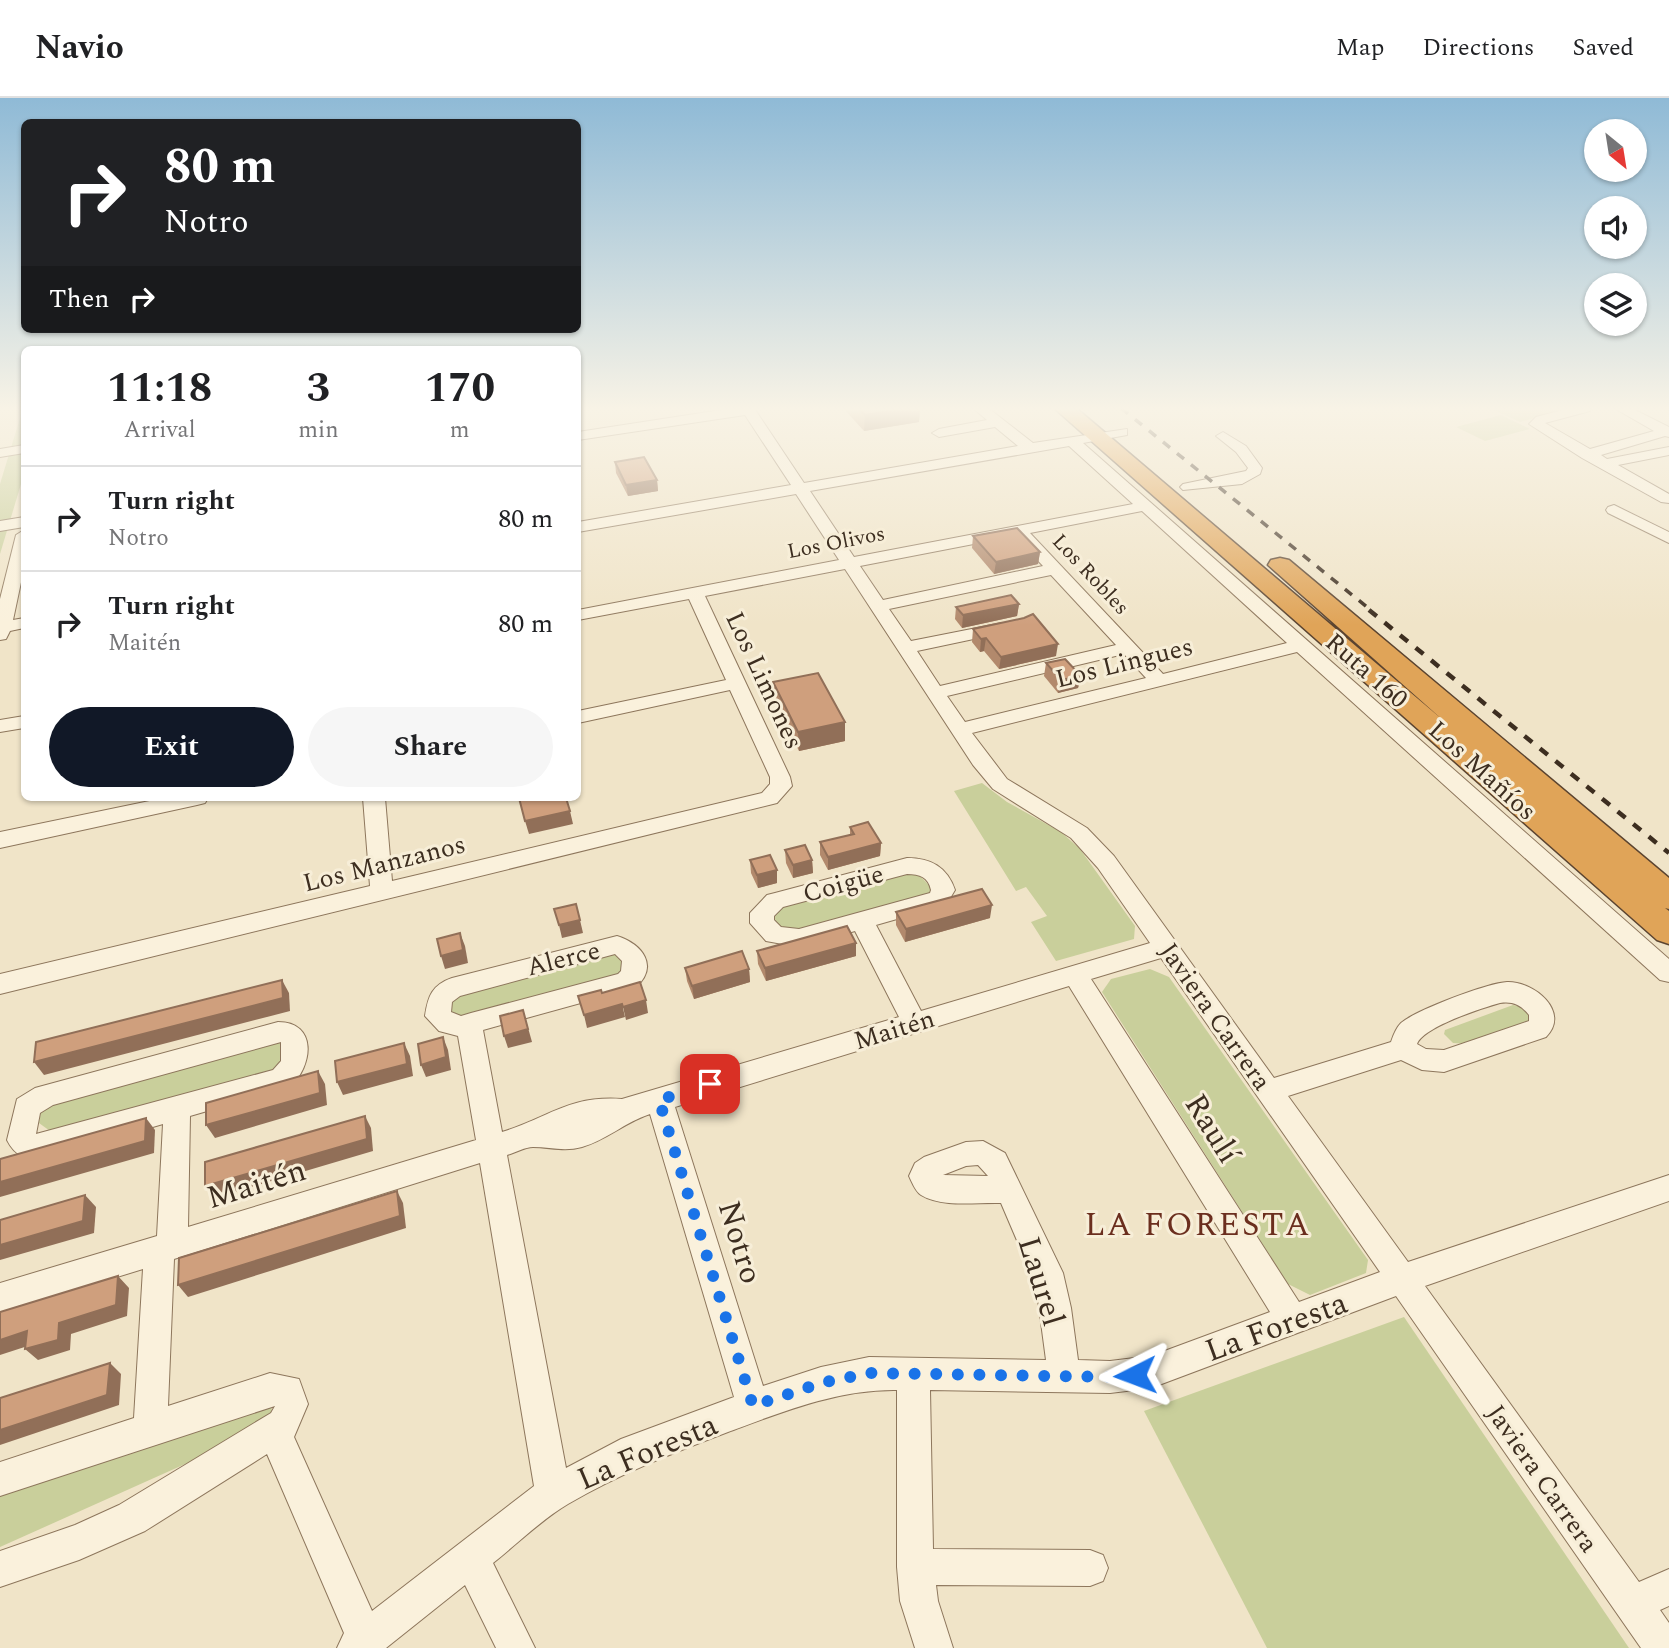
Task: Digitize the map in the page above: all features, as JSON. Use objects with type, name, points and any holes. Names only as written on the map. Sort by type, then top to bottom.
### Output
[{"type":"highway","name":"Ruta 160","points":[[1147,480],[1669,932]]},
{"type":"highway","name":"Ruta 160","points":[[1180,480],[1669,897]]},
{"type":"street","name":"Javiera Carrera","points":[[794,480],[989,772],[1000,784],[1063,821],[1094,847],[1664,1648]]},
{"type":"street","points":[[581,526],[843,480]]},
{"type":"street","name":"Los Mañíos","points":[[1116,480],[1669,973]]},
{"type":"street","points":[[1188,487],[1233,480]]},
{"type":"street","points":[[1633,480],[1667,499]]},
{"type":"street","points":[[1667,499],[1630,507],[1650,531],[1667,537]]},
{"type":"street","name":"Los Olivos","points":[[581,614],[1145,506]]},
{"type":"street","points":[[0,526],[21,522]]},
{"type":"street","name":"Los Robles","points":[[1019,530],[1159,681]]},
{"type":"street","points":[[1,630],[21,547]]},
{"type":"street","points":[[877,606],[1055,569]]},
{"type":"street","name":"Los Limones","points":[[695,592],[780,777],[779,791]]},
{"type":"street","points":[[905,648],[1022,623]]},
{"type":"street","points":[[1,630],[21,624]]},
{"type":"street","name":"Los Lingues","points":[[959,730],[1302,645]]},
{"type":"street","points":[[934,693],[1128,648]]},
{"type":"street","points":[[581,716],[737,683]]},
{"type":"street","points":[[0,726],[21,722]]},
{"type":"street","name":"Los Manzanos","points":[[0,984],[763,800],[779,791]]},
{"type":"street","points":[[0,841],[183,801]]},
{"type":"street","points":[[374,801],[382,892]]},
{"type":"street","name":"Coigüe","points":[[907,866],[927,868],[940,880],[943,890],[938,900],[862,921],[791,939],[769,932],[761,918],[765,908],[775,901],[907,866]]},
{"type":"street","name":"Coigüe","points":[[862,921],[915,1023]]},
{"type":"street","name":"Alerce","points":[[609,946],[624,947],[632,953],[635,969],[626,981],[469,1023],[447,1024],[438,1016],[437,1004],[440,998],[452,988],[609,946]]},
{"type":"street","name":"Maitén","points":[[0,1298],[531,1136],[560,1140],[575,1138],[601,1128],[622,1111],[1167,947]]},
{"type":"street","name":"Raulí","points":[[1076,975],[1292,1319]]},
{"type":"street","points":[[469,1023],[553,1493]]},
{"type":"street","points":[[278,1032],[286,1032],[294,1038],[294,1066],[281,1079],[177,1109],[46,1146],[28,1147],[21,1140],[27,1107],[45,1096],[278,1032]]},
{"type":"street","points":[[1269,1091],[1404,1049]]},
{"type":"street","name":"Notro","points":[[659,1100],[753,1406]]},
{"type":"street","points":[[150,1428],[177,1109]]},
{"type":"street","name":"La Foresta","points":[[361,1644],[553,1493],[633,1451],[753,1406],[845,1376],[869,1373],[1110,1377],[1151,1372],[1402,1279],[1669,1188]]},
{"type":"street","name":"Laurel","points":[[1009,1190],[1040,1254],[1051,1286],[1063,1376]]},
{"type":"street","points":[[913,1373],[915,1567],[919,1601],[934,1648]]},
{"type":"street","points":[[0,1479],[270,1389],[287,1391],[292,1398],[292,1406],[283,1424],[274,1431],[132,1518],[79,1542],[0,1569]]},
{"type":"street","points":[[274,1431],[361,1644]]},
{"type":"street","points":[[470,1558],[516,1648]]},
{"type":"street","points":[[915,1567],[1090,1568]]},
{"type":"street","points":[[1632,1604],[1669,1587]]},
{"type":"green space","points":[[1,480],[21,480],[0,554]]},
{"type":"green space","points":[[982,783],[1007,802],[1061,832],[1080,849],[1135,926],[1134,939],[1056,961],[1031,922],[1047,916],[1026,887],[1016,891],[954,791]]},
{"type":"green space","points":[[918,874],[930,886],[930,892],[924,898],[786,933],[770,923],[773,913],[784,906]]},
{"type":"green space","points":[[611,953],[625,959],[627,969],[619,977],[454,1021],[446,1004],[477,987]]},
{"type":"green space","points":[[1150,969],[1169,977],[1368,1260],[1366,1273],[1310,1295],[1288,1284],[1102,992],[1111,979]]},
{"type":"green space","points":[[1513,1005],[1527,1008],[1533,1022],[1469,1044],[1453,1043],[1444,1034],[1445,1030]]},
{"type":"green space","points":[[278,1041],[287,1043],[282,1070],[50,1131],[39,1123],[41,1111],[60,1100]]},
{"type":"green space","points":[[1404,1317],[1629,1648],[1267,1648],[1144,1411]]},
{"type":"green space","points":[[272,1404],[271,1418],[261,1430],[0,1547],[0,1488]]},
{"type":"building","points":[[624,480],[655,480],[626,485]]},
{"type":"building","points":[[1017,528],[1040,552],[996,562],[973,536]]},
{"type":"building","points":[[1011,595],[1019,604],[963,615],[956,607]]},
{"type":"building","points":[[1033,614],[1058,644],[1001,657],[986,638],[981,639],[973,629],[1024,618]]},
{"type":"building","points":[[1065,659],[1081,676],[1061,680],[1046,663]]},
{"type":"building","points":[[818,673],[845,722],[798,732],[773,682]]},
{"type":"building","points":[[520,801],[567,801],[570,811],[525,821]]},
{"type":"building","points":[[868,822],[881,843],[828,857],[820,842],[854,834],[850,827]]},
{"type":"building","points":[[805,845],[812,860],[793,865],[785,850]]},
{"type":"building","points":[[770,855],[777,870],[757,875],[750,860]]},
{"type":"building","points":[[982,889],[992,905],[906,929],[896,912]]},
{"type":"building","points":[[576,904],[580,920],[559,925],[554,909]]},
{"type":"building","points":[[847,926],[856,943],[765,968],[757,951]]},
{"type":"building","points":[[460,933],[463,950],[441,956],[437,939]]},
{"type":"building","points":[[742,951],[749,969],[692,986],[685,968]]},
{"type":"building","points":[[282,980],[283,998],[34,1062],[36,1042]]},
{"type":"building","points":[[640,982],[646,1000],[584,1015],[578,996],[601,990],[602,993]]},
{"type":"building","points":[[523,1010],[528,1029],[504,1036],[500,1016]]},
{"type":"building","points":[[443,1037],[446,1057],[421,1065],[418,1044]]},
{"type":"building","points":[[404,1043],[407,1064],[337,1082],[335,1061]]},
{"type":"building","points":[[318,1071],[320,1093],[206,1125],[206,1103]]},
{"type":"building","points":[[365,1116],[367,1139],[205,1186],[205,1162]]},
{"type":"building","points":[[146,1118],[145,1141],[0,1182],[0,1159]]},
{"type":"building","points":[[397,1191],[400,1216],[178,1285],[179,1258]]},
{"type":"building","points":[[85,1195],[83,1221],[0,1245],[0,1220]]},
{"type":"building","points":[[118,1276],[116,1305],[59,1323],[58,1340],[25,1349],[27,1331],[0,1340],[0,1312]]},
{"type":"building","points":[[110,1363],[107,1395],[0,1430],[0,1398]]},
{"type":"railway","points":[[1210,480],[1372,611]]},
{"type":"railway","points":[[1369,610],[1669,853]]},
{"type":"district","name":"LA FORESTA","points":[[1198,1223]]},
{"type":"route","points":[[710,1084],[659,1100],[753,1406],[845,1376],[869,1373],[1110,1377],[1135,1375]]}]
